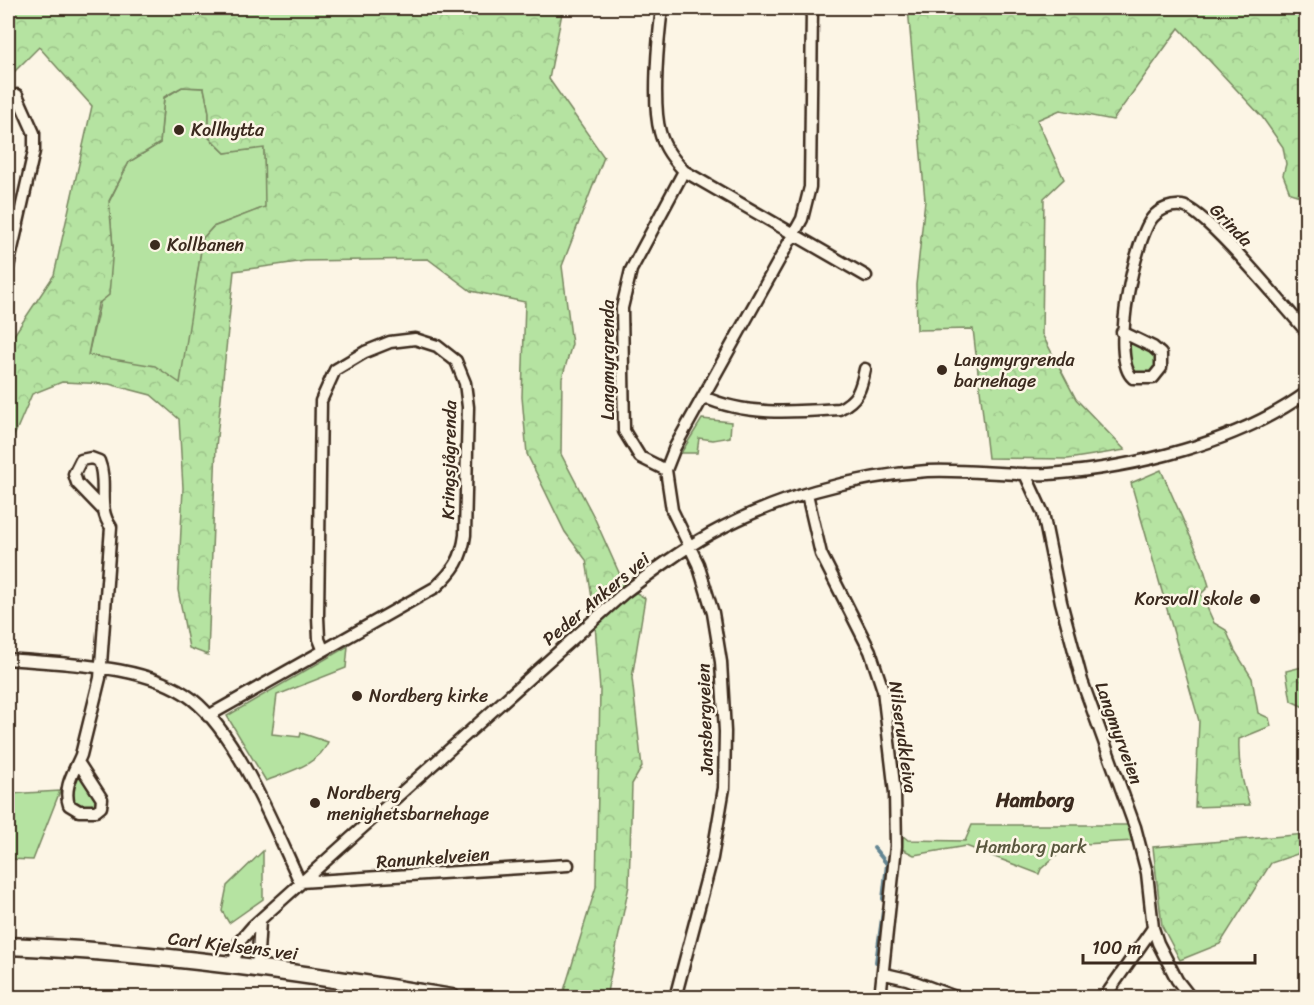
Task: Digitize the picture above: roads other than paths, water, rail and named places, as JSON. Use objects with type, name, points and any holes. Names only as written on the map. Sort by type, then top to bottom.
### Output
[{"type":"main road","name":"Carl Kjelsens vei","points":[[8,946],[98,950],[233,965],[452,998]]},
{"type":"street","points":[[662,8],[658,41],[660,132],[669,153],[684,171],[794,237],[866,276]]},
{"type":"street","points":[[689,547],[672,510],[666,470],[675,447],[802,219],[810,187],[812,8]]},
{"type":"street","points":[[8,267],[34,152],[34,133],[17,95]]},
{"type":"street","name":"Langmyrgrenda","points":[[666,470],[640,457],[624,431],[622,308],[631,270],[684,171]]},
{"type":"street","name":"Grinda","points":[[1122,332],[1153,347],[1161,354],[1161,368],[1153,378],[1137,379],[1129,375],[1122,349],[1122,332],[1124,313],[1145,229],[1158,212],[1179,206],[1195,211],[1306,331]]},
{"type":"street","name":"Kringsjågrenda","points":[[208,716],[436,587],[456,568],[462,554],[468,407],[465,383],[456,361],[436,346],[415,339],[390,342],[365,352],[335,370],[321,401],[318,616],[319,639],[323,649]]},
{"type":"street","points":[[704,397],[742,410],[839,409],[849,405],[861,391],[865,369]]},
{"type":"street","name":"Peder Ankers vei","points":[[233,965],[240,941],[300,882],[624,593],[689,547],[744,517],[807,494],[851,483],[927,471],[1025,474],[1072,471],[1150,459],[1238,429],[1306,393]]},
{"type":"street","name":"Langmyrveien","points":[[1025,474],[1043,513],[1061,602],[1082,681],[1136,827],[1147,873],[1153,928],[1170,968],[1191,998]]},
{"type":"street","name":"Nilserudkleiva","points":[[807,494],[822,554],[870,651],[883,690],[895,793],[896,846],[885,974],[880,998]]},
{"type":"street","points":[[78,762],[102,799],[101,807],[96,811],[79,811],[69,805],[66,790],[78,762],[100,678],[111,527],[103,516],[103,510]]},
{"type":"street","name":"Jansbergveien","points":[[675,998],[712,858],[724,788],[725,732],[717,635],[706,588],[689,547]]},
{"type":"street","points":[[8,659],[100,668],[147,678],[175,688],[193,699],[230,743],[256,790],[300,882]]},
{"type":"street","name":"Ranunkelveien","points":[[300,882],[568,865]]},
{"type":"street","points":[[258,968],[260,921]]},
{"type":"street","points":[[1104,998],[1153,928]]},
{"type":"street","points":[[885,974],[908,978],[958,998]]},
{"type":"waterway","points":[[874,848],[887,864],[883,899]]},
{"type":"waterway","points":[[876,962],[883,911]]},
{"type":"place","name":"Kollhytta","points":[[179,130]]},
{"type":"place","name":"Kollbanen","points":[[155,245]]},
{"type":"place","name":"Langmyrgrenda barnehage","points":[[942,370]]},
{"type":"place","name":"Korsvoll skole","points":[[1255,599]]},
{"type":"place","name":"Nordberg kirke","points":[[357,696]]},
{"type":"place","name":"Nordberg menighetsbarnehage","points":[[315,803]]},
{"type":"district","name":"Hamborg","points":[[1035,800]]},
{"type":"park label","name":"Hamborg park","points":[[1031,847]]}]
